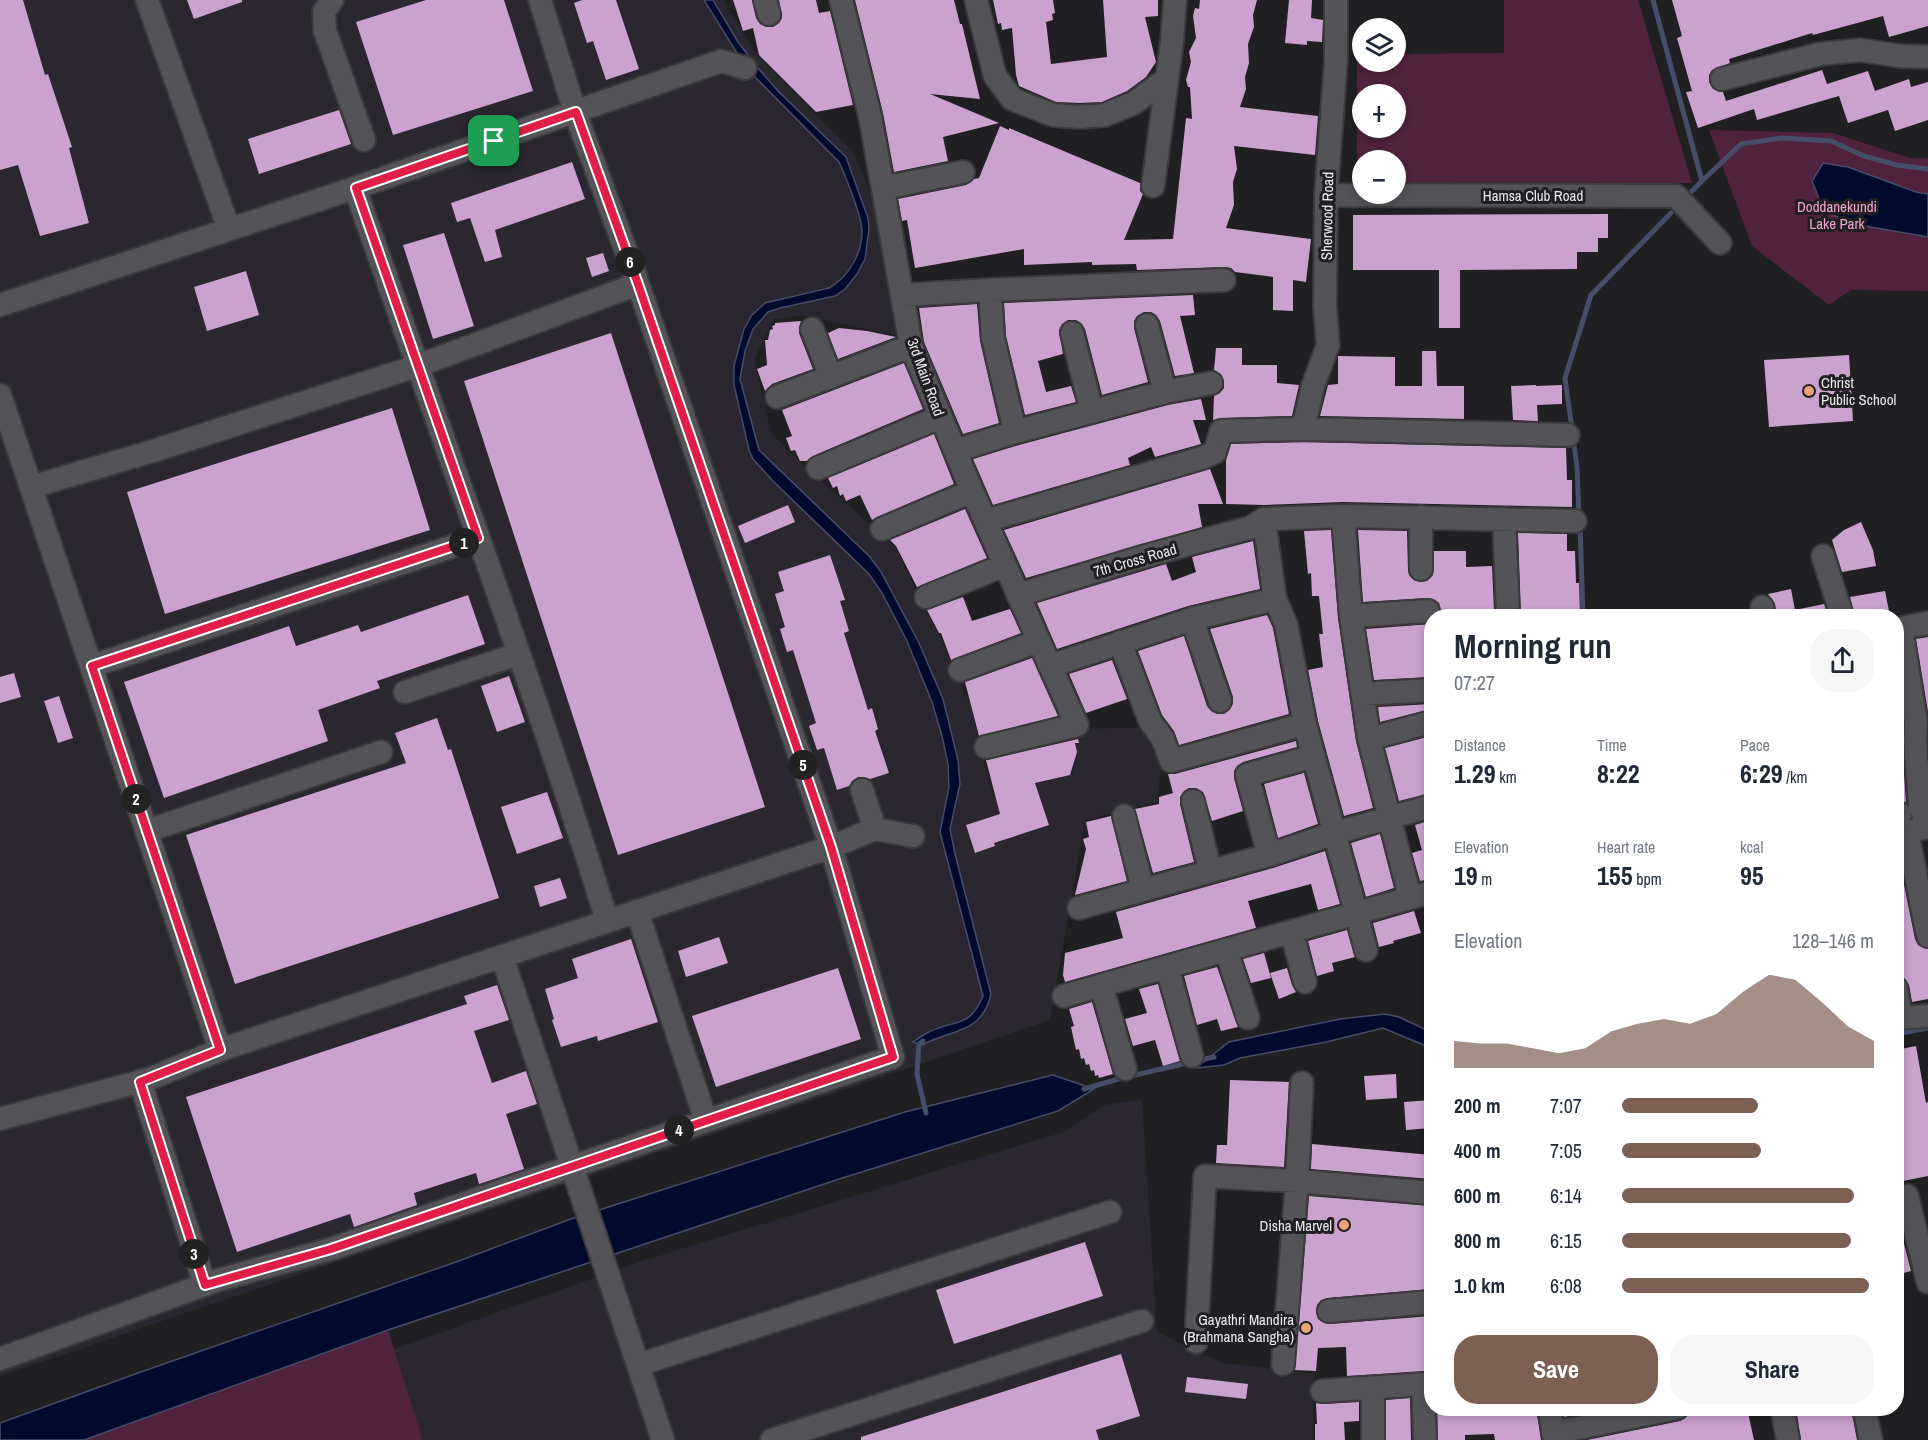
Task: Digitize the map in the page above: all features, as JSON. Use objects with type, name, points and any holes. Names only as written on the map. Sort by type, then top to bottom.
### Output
[{"type":"street","points":[[147,0],[229,229]]},
{"type":"street","points":[[332,0],[324,12],[325,31],[364,140]]},
{"type":"street","points":[[0,1359],[205,1285],[331,1249],[893,1057],[831,847],[638,284],[576,112],[540,0]]},
{"type":"street","name":"3rd Main Road","points":[[842,0],[870,116],[911,346],[985,521],[1077,725],[986,747]]},
{"type":"street","points":[[976,0],[995,76],[1012,99],[1053,115],[1080,117],[1105,115],[1134,103],[1166,79]]},
{"type":"street","points":[[1153,186],[1172,41],[1175,0]]},
{"type":"street","name":"Sherwood Road","points":[[1303,429],[1313,386],[1328,345],[1325,307],[1326,195],[1336,58],[1336,0]]},
{"type":"street","points":[[1722,79],[1820,54],[1860,50],[1900,56],[1928,57]]},
{"type":"street","points":[[0,305],[356,188],[721,61],[745,68]]},
{"type":"street","points":[[884,188],[963,172]]},
{"type":"street","points":[[356,188],[519,654],[607,920]]},
{"type":"street","name":"Hamsa Club Road","points":[[1326,195],[1676,196],[1720,243]]},
{"type":"street","points":[[903,295],[1224,280]]},
{"type":"street","points":[[31,487],[153,451],[417,366],[638,284]]},
{"type":"street","points":[[990,290],[993,338],[1015,432]]},
{"type":"street","points":[[1147,325],[1165,392]]},
{"type":"street","points":[[812,329],[831,377]]},
{"type":"street","points":[[1072,333],[1092,412]]},
{"type":"street","points":[[777,397],[911,346]]},
{"type":"street","points":[[955,451],[1015,432],[1165,392],[1211,383]]},
{"type":"street","points":[[0,394],[220,1050]]},
{"type":"street","points":[[818,468],[940,417]]},
{"type":"street","points":[[985,521],[1202,458],[1215,452],[1221,431],[1303,429],[1568,435]]},
{"type":"street","points":[[882,529],[972,491]]},
{"type":"street","points":[[1064,996],[1420,895],[1390,818],[1370,739],[1351,616],[1343,516]]},
{"type":"street","name":"7th Cross Road","points":[[1018,595],[1258,523],[1343,516],[1575,521]]},
{"type":"street","points":[[1421,517],[1421,569]]},
{"type":"street","points":[[1504,519],[1508,609]]},
{"type":"street","points":[[1258,523],[1275,599],[1286,624],[1305,724],[1366,950]]},
{"type":"street","points":[[92,666],[478,538]]},
{"type":"street","points":[[1823,556],[1840,609]]},
{"type":"street","points":[[926,597],[1005,565]]},
{"type":"street","points":[[1050,666],[1192,619],[1275,599]]},
{"type":"street","points":[[1351,616],[1424,611]]},
{"type":"street","points":[[1192,619],[1220,701]]},
{"type":"street","points":[[1904,627],[1928,623]]},
{"type":"street","points":[[960,670],[1038,641]]},
{"type":"street","points":[[1120,642],[1150,721],[1163,739],[1171,761],[1305,724]]},
{"type":"street","points":[[1904,652],[1916,723],[1915,741],[1920,806],[1928,827],[1915,830],[1908,836],[1928,936]]},
{"type":"street","points":[[405,692],[519,654]]},
{"type":"street","points":[[1363,694],[1424,690]]},
{"type":"street","points":[[1370,739],[1424,724]]},
{"type":"street","points":[[147,831],[381,752]]},
{"type":"street","points":[[1269,855],[1248,775],[1314,756]]},
{"type":"street","points":[[862,790],[875,829]]},
{"type":"street","points":[[1193,801],[1210,870]]},
{"type":"street","points":[[1079,908],[1269,855],[1335,833],[1424,808]]},
{"type":"street","points":[[1124,816],[1143,890]]},
{"type":"street","points":[[0,1119],[140,1082],[220,1050],[831,847],[875,829],[913,837]]},
{"type":"street","points":[[637,911],[706,1120]]},
{"type":"street","points":[[1292,933],[1305,982]]},
{"type":"street","points":[[1226,950],[1248,1018]]},
{"type":"street","points":[[502,956],[663,1440]]},
{"type":"street","points":[[1167,967],[1192,1056]]},
{"type":"street","points":[[1102,987],[1125,1069]]},
{"type":"street","points":[[1904,1018],[1928,1016]]},
{"type":"street","points":[[140,1082],[205,1285]]},
{"type":"street","points":[[1283,1364],[1302,1083]]},
{"type":"street","points":[[1197,1342],[1205,1176],[1297,1181],[1424,1192]]},
{"type":"street","points":[[1904,1197],[1907,1196],[1928,1282]]},
{"type":"street","points":[[638,1365],[1110,1212]]},
{"type":"street","points":[[1329,1311],[1424,1303]]},
{"type":"street","points":[[772,1440],[1142,1321]]},
{"type":"street","points":[[1322,1392],[1424,1384]]},
{"type":"street","points":[[1373,1389],[1373,1440]]},
{"type":"street","points":[[1425,1440],[1426,1416]]},
{"type":"street","points":[[1550,1416],[1554,1436],[1642,1416]]},
{"type":"street","points":[[1784,1416],[1788,1440]]},
{"type":"street","points":[[1866,1416],[1871,1440]]},
{"type":"shaded area","points":[[0,0],[723,0],[754,51],[854,153],[872,197],[898,336],[800,315],[773,320],[754,360],[771,432],[788,451],[895,547],[970,704],[993,795],[1072,774],[1081,729],[1144,727],[1158,744],[1161,769],[1157,802],[1085,820],[1050,1020],[0,1376]]},
{"type":"shaded area","points":[[1142,1099],[1157,1332],[1223,1363],[1313,1373],[1313,1440],[423,1440],[394,1349],[642,1261],[1063,1132],[1105,1105]]},
{"type":"green space","points":[[1504,0],[1638,0],[1692,183],[1406,182],[1406,150],[1357,150],[1357,138],[1406,138],[1406,84],[1357,84],[1357,72],[1406,72],[1406,54],[1504,53]]},
{"type":"green space","name":"Doddanekundi Lake Park","points":[[1709,130],[1833,133],[1910,158],[1928,158],[1928,291],[1851,290],[1829,305],[1752,246]]},
{"type":"green space","points":[[388,1330],[423,1440],[63,1440]]},
{"type":"water","points":[[704,0],[713,0],[738,42],[757,67],[779,92],[846,157],[868,218],[869,229],[865,259],[857,274],[845,289],[835,296],[768,312],[753,329],[745,351],[740,379],[759,450],[869,556],[881,572],[918,641],[943,699],[958,760],[960,784],[950,829],[991,994],[981,1017],[973,1023],[922,1045],[913,1042],[929,1032],[967,1018],[973,1013],[983,996],[940,832],[949,787],[948,764],[942,736],[932,702],[907,641],[882,593],[869,574],[753,459],[734,385],[734,366],[744,329],[752,315],[765,303],[829,288],[836,283],[848,271],[857,255],[862,238],[861,223],[839,162],[756,78],[737,53]]},
{"type":"water","points":[[1823,163],[1848,167],[1916,192],[1928,194],[1928,237],[1854,224],[1824,211],[1812,181]]},
{"type":"water","points":[[1385,1014],[1399,1017],[1424,1029],[1424,1045],[1383,1028],[1326,1042],[1240,1058],[1224,1065],[1196,1068],[1229,1042],[1340,1019]]},
{"type":"water","points":[[1053,1075],[1094,1089],[1058,1111],[839,1179],[388,1330],[84,1440],[0,1440],[0,1423],[456,1262],[568,1220],[905,1112]]},
{"type":"building","points":[[0,0],[23,0],[45,75],[48,74],[72,147],[69,148],[89,223],[40,236],[18,165],[0,170]]},
{"type":"building","points":[[187,0],[242,0],[242,2],[194,19]]},
{"type":"building","points":[[426,0],[504,0],[533,91],[393,135],[356,22]]},
{"type":"building","points":[[582,0],[616,0],[639,69],[606,80],[593,41],[587,43],[574,3]]},
{"type":"building","points":[[733,0],[752,0],[756,18],[766,27],[773,27],[782,18],[779,0],[816,0],[819,13],[830,11],[853,105],[816,112],[759,55],[753,28],[743,31]]},
{"type":"building","points":[[855,0],[954,0],[980,99],[930,94],[999,123],[943,137],[948,161],[894,172],[883,113]]},
{"type":"building","points":[[993,0],[1053,0],[1055,13],[1052,14],[1053,20],[1046,22],[1051,64],[1107,57],[1103,0],[1158,0],[1158,16],[1145,17],[1156,62],[1146,77],[1127,91],[1102,102],[1056,102],[1019,86],[1012,28],[1002,30],[1001,23],[998,24]]},
{"type":"building","points":[[1200,0],[1257,0],[1253,15],[1254,27],[1248,44],[1249,63],[1245,77],[1246,89],[1240,107],[1318,116],[1315,155],[1234,146],[1237,169],[1233,182],[1234,205],[1226,228],[1311,239],[1306,282],[1293,280],[1293,311],[1273,310],[1273,277],[1235,272],[1231,268],[1224,267],[1137,270],[1136,264],[1092,265],[1092,262],[1024,265],[1024,249],[915,268],[907,220],[902,221],[898,199],[966,185],[979,178],[1000,126],[1140,183],[1140,191],[1143,194],[1124,240],[1173,239],[1186,118],[1192,119],[1190,87],[1186,80],[1191,62],[1189,52],[1196,38],[1193,16],[1195,8],[1199,9]]},
{"type":"building","points":[[1289,0],[1312,0],[1311,18],[1323,20],[1322,42],[1307,41],[1307,45],[1285,43]]},
{"type":"building","points":[[1672,0],[1928,0],[1928,26],[1889,37],[1883,16],[1813,35],[1812,33],[1729,59],[1730,63],[1712,70],[1709,82],[1713,89],[1723,92],[1726,101],[1822,70],[1827,84],[1868,71],[1875,91],[1909,79],[1911,87],[1928,82],[1928,120],[1895,131],[1888,110],[1848,123],[1839,96],[1757,120],[1754,109],[1698,128],[1686,92],[1692,91],[1677,38],[1682,36]]},
{"type":"building","points":[[339,110],[351,144],[259,174],[248,139]]},
{"type":"building","points":[[572,162],[585,199],[495,230],[502,257],[485,262],[470,218],[457,222],[451,203]]},
{"type":"building","points":[[1608,214],[1608,238],[1598,238],[1598,252],[1577,252],[1577,269],[1460,270],[1460,328],[1439,328],[1439,270],[1353,270],[1353,215]]},
{"type":"building","points":[[444,233],[474,326],[433,339],[403,245]]},
{"type":"building","points":[[603,253],[609,271],[592,277],[586,258]]},
{"type":"building","points":[[246,271],[259,315],[207,331],[194,287]]},
{"type":"building","points":[[1193,295],[1195,315],[1180,316],[1194,373],[1175,376],[1160,321],[1151,312],[1144,312],[1137,316],[1134,328],[1148,382],[1102,395],[1085,329],[1076,320],[1068,320],[1059,330],[1063,354],[1038,361],[1046,392],[1071,386],[1076,402],[1025,415],[1006,336],[1004,303]]},
{"type":"building","points":[[977,304],[980,341],[999,423],[963,434],[924,342],[919,308]]},
{"type":"building","points":[[801,321],[799,333],[813,369],[772,384],[765,391],[757,369],[767,365],[765,340],[768,340],[772,326],[775,323]]},
{"type":"building","points":[[839,328],[896,337],[838,359],[828,333]]},
{"type":"building","points":[[611,333],[765,807],[618,855],[464,381]]},
{"type":"building","points":[[1216,348],[1242,348],[1242,365],[1277,365],[1277,383],[1299,385],[1292,416],[1213,420],[1214,396],[1224,388],[1221,374],[1214,370]]},
{"type":"building","points":[[1422,351],[1436,351],[1437,386],[1464,386],[1464,419],[1320,416],[1328,385],[1338,384],[1338,356],[1395,357],[1395,386],[1422,386]]},
{"type":"building","name":"Christ Public School","points":[[1849,355],[1853,421],[1769,427],[1764,360]]},
{"type":"building","points":[[904,363],[923,409],[813,456],[807,461],[800,461],[795,450],[791,451],[786,438],[792,436],[782,410]]},
{"type":"building","points":[[1562,385],[1562,404],[1537,405],[1538,421],[1513,420],[1511,386]]},
{"type":"building","points":[[1201,399],[1206,420],[1193,420],[1201,444],[1155,457],[1151,447],[1128,458],[1130,465],[993,505],[973,459],[1168,405]]},
{"type":"building","points":[[392,408],[430,530],[165,614],[127,492]]},
{"type":"building","points":[[934,434],[954,484],[872,520],[860,495],[846,501],[843,494],[840,496],[837,486],[833,488],[828,478]]},
{"type":"building","points":[[1303,442],[1566,448],[1567,480],[1572,480],[1572,507],[1343,502],[1226,504],[1226,460],[1231,444]]},
{"type":"building","points":[[1210,469],[1223,504],[1198,504],[1202,527],[1026,578],[1004,530]]},
{"type":"building","points":[[788,505],[795,522],[745,543],[738,526]]},
{"type":"building","points":[[965,509],[987,558],[917,587],[896,546],[890,540]]},
{"type":"building","points":[[1861,522],[1873,550],[1876,566],[1842,572],[1832,540],[1844,530]]},
{"type":"building","points":[[1331,530],[1338,618],[1356,741],[1373,808],[1344,816],[1318,721],[1308,670],[1323,667],[1319,634],[1323,634],[1319,596],[1312,596],[1311,573],[1308,574],[1304,531]]},
{"type":"building","points":[[1358,530],[1407,531],[1409,575],[1420,582],[1427,581],[1433,575],[1434,551],[1466,551],[1466,567],[1492,566],[1494,609],[1440,609],[1439,603],[1427,598],[1363,602]]},
{"type":"building","points":[[1518,533],[1567,534],[1567,551],[1575,551],[1580,609],[1521,609]]},
{"type":"building","points":[[1253,541],[1260,589],[1188,606],[1057,649],[1037,603],[1166,564],[1172,581],[1196,572],[1192,557]]},
{"type":"building","points":[[830,555],[845,600],[840,601],[849,631],[844,633],[868,710],[872,708],[878,729],[875,731],[889,773],[870,779],[858,777],[849,786],[837,790],[824,748],[817,750],[809,726],[816,723],[793,650],[787,652],[780,629],[785,627],[775,594],[784,591],[778,572]]},
{"type":"building","points":[[1791,589],[1795,609],[1776,609],[1768,594]]},
{"type":"building","points":[[1885,591],[1889,609],[1853,609],[1850,597]]},
{"type":"building","points":[[468,595],[485,644],[377,681],[380,688],[318,710],[328,741],[164,798],[124,682],[289,626],[296,646],[358,625],[361,632]]},
{"type":"building","points":[[963,597],[972,621],[1010,609],[1021,633],[951,660],[941,633],[927,610]]},
{"type":"building","points":[[1824,604],[1826,609],[1800,609]]},
{"type":"building","points":[[1267,615],[1273,628],[1289,714],[1179,745],[1174,731],[1162,715],[1138,651],[1184,636],[1207,706],[1217,714],[1224,714],[1230,709],[1233,697],[1210,629]]},
{"type":"building","points":[[1424,625],[1424,677],[1374,680],[1366,629]]},
{"type":"building","points":[[1928,637],[1928,712],[1916,639]]},
{"type":"building","points":[[1032,658],[1058,716],[979,736],[965,682]]},
{"type":"building","points":[[1112,660],[1127,699],[1086,713],[1069,674]]},
{"type":"building","points":[[14,673],[21,697],[0,703],[0,677]]},
{"type":"building","points":[[509,676],[525,722],[497,732],[481,686]]},
{"type":"building","points":[[59,696],[73,738],[58,743],[44,701]]},
{"type":"building","points":[[1424,704],[1424,711],[1380,722],[1378,707]]},
{"type":"building","points":[[437,718],[448,750],[451,749],[499,898],[235,984],[186,835],[406,763],[395,733]]},
{"type":"building","points":[[1424,738],[1424,795],[1399,801],[1385,748]]},
{"type":"building","points":[[1078,739],[1079,743],[1075,743],[1077,752],[1070,775],[1035,783],[1049,825],[994,843],[995,846],[975,853],[966,825],[1000,814],[986,760]]},
{"type":"building","points":[[1296,741],[1297,747],[1243,762],[1237,766],[1234,778],[1243,811],[1212,821],[1203,792],[1196,788],[1184,791],[1180,797],[1180,804],[1194,862],[1153,873],[1135,809],[1159,804],[1159,797],[1173,793],[1168,774]]},
{"type":"building","points":[[1904,772],[1906,802],[1904,802]]},
{"type":"building","points":[[1304,773],[1318,824],[1278,838],[1264,784]]},
{"type":"building","points":[[547,792],[563,838],[517,854],[501,807]]},
{"type":"building","points":[[1111,816],[1127,881],[1075,895],[1086,849],[1083,839],[1089,837],[1086,822]]},
{"type":"building","points":[[1424,822],[1424,880],[1420,881],[1412,853],[1422,850],[1415,825]]},
{"type":"building","points":[[1380,834],[1394,888],[1366,897],[1351,843]]},
{"type":"building","points":[[1325,851],[1340,904],[1318,910],[1311,884],[1248,901],[1256,928],[1065,982],[1063,975],[1065,953],[1123,938],[1116,912]]},
{"type":"building","points":[[560,878],[567,898],[540,907],[534,886]]},
{"type":"building","points":[[1904,885],[1915,939],[1918,945],[1928,949],[1928,999],[1912,1002],[1909,985],[1904,978]]},
{"type":"building","points":[[1414,911],[1421,933],[1379,947],[1373,923]]},
{"type":"building","points":[[1347,930],[1355,957],[1332,963],[1334,971],[1317,976],[1308,941]]},
{"type":"building","points":[[719,937],[728,963],[686,977],[678,951]]},
{"type":"building","points":[[631,939],[658,1022],[598,1041],[597,1036],[561,1047],[545,989],[578,978],[572,959]]},
{"type":"building","points":[[1264,953],[1271,978],[1251,983],[1243,959]]},
{"type":"building","points":[[1217,967],[1238,1027],[1221,1031],[1217,1019],[1197,1025],[1184,976]]},
{"type":"building","points":[[838,968],[861,1039],[716,1087],[692,1016]]},
{"type":"building","points":[[1287,968],[1296,992],[1279,999],[1270,973]]},
{"type":"building","points":[[1158,984],[1180,1061],[1163,1066],[1155,1040],[1133,1046],[1125,1019],[1147,1013],[1139,989]]},
{"type":"building","points":[[497,985],[509,1020],[474,1031],[492,1083],[526,1071],[537,1104],[506,1114],[524,1169],[479,1184],[476,1173],[414,1193],[417,1205],[354,1227],[350,1214],[237,1252],[186,1097],[467,1004],[464,996]]},
{"type":"building","points":[[1092,1002],[1113,1074],[1099,1078],[1098,1075],[1095,1076],[1094,1070],[1091,1071],[1089,1064],[1086,1065],[1084,1058],[1081,1059],[1079,1049],[1076,1050],[1071,1027],[1074,1026],[1069,1009]]},
{"type":"building","points":[[1916,1046],[1926,1103],[1928,1102],[1928,1176],[1904,1181],[1904,1048]]},
{"type":"building","points":[[1396,1074],[1397,1098],[1366,1100],[1364,1076]]},
{"type":"building","points":[[1230,1080],[1289,1082],[1284,1167],[1216,1163],[1217,1145],[1227,1145]]},
{"type":"building","points":[[1424,1101],[1424,1129],[1406,1130],[1404,1102]]},
{"type":"building","points":[[1312,1144],[1424,1154],[1424,1178],[1311,1169]]},
{"type":"building","points":[[1309,1196],[1424,1205],[1424,1290],[1328,1298],[1321,1300],[1316,1312],[1318,1319],[1330,1324],[1424,1317],[1424,1371],[1347,1376],[1346,1347],[1318,1348],[1316,1371],[1295,1370]]},
{"type":"building","points":[[1085,1242],[1103,1296],[954,1344],[936,1290]]},
{"type":"building","points":[[1904,1243],[1911,1271],[1904,1273]]},
{"type":"building","points":[[1121,1354],[1140,1416],[1096,1430],[1099,1440],[861,1440],[861,1437]]},
{"type":"building","points":[[1187,1377],[1248,1384],[1246,1399],[1185,1392]]},
{"type":"building","points":[[1410,1398],[1411,1440],[1386,1440],[1386,1400]]},
{"type":"building","points":[[1359,1402],[1359,1421],[1344,1422],[1345,1440],[1315,1440],[1316,1403]]},
{"type":"building","points":[[1437,1416],[1537,1416],[1541,1440],[1495,1440],[1494,1434],[1465,1435],[1465,1440],[1438,1440]]},
{"type":"building","points":[[1687,1416],[1749,1416],[1754,1440],[1587,1440],[1680,1421]]},
{"type":"building","points":[[1797,1416],[1852,1416],[1857,1440],[1801,1440]]},
{"type":"waterway","points":[[1653,0],[1702,181],[1691,192]]},
{"type":"waterway","points":[[1702,181],[1741,144],[1782,138],[1831,141],[1864,156],[1897,165],[1928,169]]},
{"type":"waterway","points":[[1572,429],[1565,378],[1591,295],[1671,213]]},
{"type":"waterway","points":[[1573,438],[1579,516]]},
{"type":"waterway","points":[[1580,525],[1583,609]]},
{"type":"waterway","points":[[1904,1032],[1928,1028]]},
{"type":"waterway","points":[[923,1041],[919,1044],[917,1074],[926,1113]]},
{"type":"waterway","points":[[1084,1089],[1214,1057]]},
{"type":"place","name":"Christ Public School","points":[[1809,391]]},
{"type":"place","name":"Disha Marvel","points":[[1344,1225]]},
{"type":"place","name":"Gayathri Mandira (Brahmana Sangha)","points":[[1306,1328]]},
{"type":"route","points":[[576,112],[638,284],[831,847],[893,1057],[331,1249],[205,1285],[140,1082],[220,1050],[92,666],[478,538],[356,188],[494,141],[576,112]]}]
